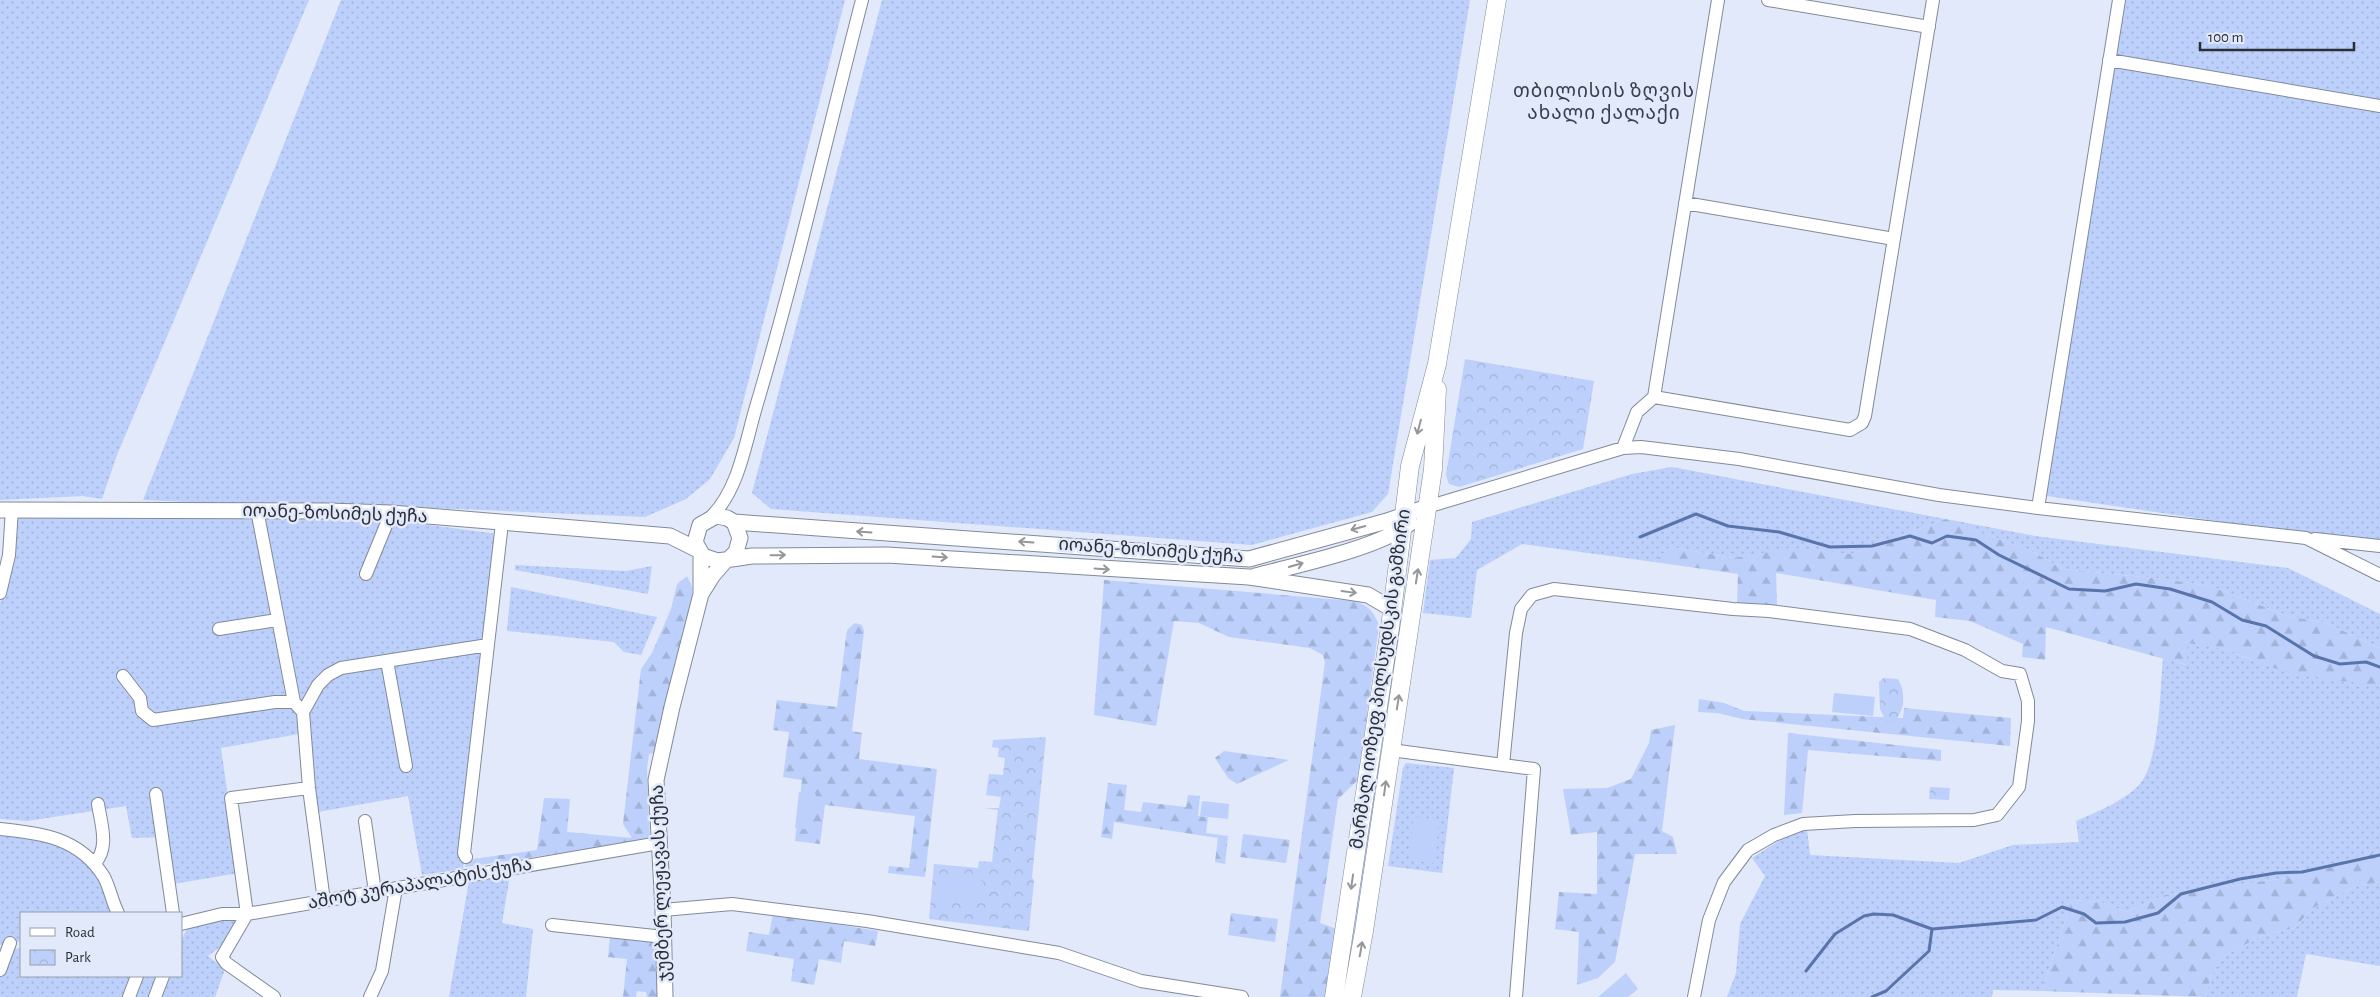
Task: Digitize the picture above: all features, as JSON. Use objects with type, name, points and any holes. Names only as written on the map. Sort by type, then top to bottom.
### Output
[{"type":"main road","name":"მარშალ იოზეფ პილსუდსკის გამზირი","points":[[1334,997],[1392,610],[1410,466],[1437,364],[1497,0]]},
{"type":"main road","name":"მარშალ იოზეფ პილსუდსკის გამზირი","points":[[1352,997],[1427,507],[1436,436],[1437,364]]},
{"type":"main road","points":[[1372,747],[1391,750]]},
{"type":"street","points":[[733,483],[732,522],[740,538],[736,552],[727,559],[710,560],[699,552],[696,536],[697,530],[722,506],[733,483],[768,368],[862,0]]},
{"type":"street","points":[[1623,448],[1637,412],[1654,397],[1718,0]]},
{"type":"street","points":[[1768,0],[1929,27]]},
{"type":"street","points":[[1654,397],[1850,430],[1856,428],[1866,416],[1933,0]]},
{"type":"street","points":[[2038,508],[2119,0]]},
{"type":"street","points":[[2109,60],[2380,106]]},
{"type":"street","points":[[1685,203],[1894,239]]},
{"type":"street","points":[[1427,507],[1623,448],[1641,447],[1739,460],[1939,495],[2038,508],[2380,546]]},
{"type":"street","name":"იოანე-ზოსიმეს ქუჩა","points":[[1242,577],[1354,548],[1404,522],[1427,507]]},
{"type":"street","points":[[0,592],[9,555],[6,509]]},
{"type":"street","name":"იოანე-ზოსიმეს ქუჩა","points":[[6,509],[257,510],[390,514],[670,536],[699,552]]},
{"type":"street","points":[[257,510],[294,702],[303,712]]},
{"type":"street","points":[[366,574],[390,514]]},
{"type":"street","points":[[708,519],[722,516],[732,522]]},
{"type":"street","name":"იოანე-ზოსიმეს ქუჩა","points":[[670,536],[708,519]]},
{"type":"street","name":"იოანე-ზოსიმეს ქუჩა","points":[[732,522],[1249,559],[1404,522]]},
{"type":"street","points":[[466,857],[464,853],[502,523]]},
{"type":"street","points":[[2306,538],[2380,575]]},
{"type":"street","name":"ჯუმბერ ლეჟავას ქუჩა","points":[[665,997],[664,910],[656,780],[672,707],[701,594],[699,552]]},
{"type":"street","name":"იოანე-ზოსიმეს ქუჩა","points":[[727,559],[777,555],[886,555],[1242,577],[1368,595],[1392,610]]},
{"type":"street","points":[[1237,558],[1242,577]]},
{"type":"street","name":"ჯუმბერ ლეჟავას ქუჩა","points":[[701,594],[713,575],[727,559]]},
{"type":"street","points":[[1503,765],[1520,609],[1532,595],[1543,590],[1554,589],[1733,609],[1769,611],[1910,629],[1965,650],[2002,671],[2020,674],[2028,701],[2028,721],[2019,787],[1998,814],[1974,820],[1855,821],[1803,824],[1774,835],[1748,850],[1724,882],[1709,920],[1694,997]]},
{"type":"street","points":[[219,629],[277,620]]},
{"type":"street","points":[[324,900],[309,788],[303,712],[310,697],[328,675],[341,668],[488,645]]},
{"type":"street","points":[[387,661],[406,766]]},
{"type":"street","points":[[124,676],[140,698],[142,711],[153,720],[275,702],[294,702]]},
{"type":"street","points":[[1391,750],[1534,769],[1516,997]]},
{"type":"street","points":[[274,997],[226,963],[222,957],[246,914],[231,798],[309,788]]},
{"type":"street","points":[[156,794],[173,912]]},
{"type":"street","points":[[94,864],[102,856],[104,844],[98,804]]},
{"type":"street","points":[[365,821],[375,892]]},
{"type":"street","points":[[0,829],[58,838],[82,852],[105,879],[118,912]]},
{"type":"street","name":"აშოტ კურაპალატის ქუჩა","points":[[182,926],[222,914],[246,914],[659,843]]},
{"type":"street","points":[[370,997],[382,971],[396,888]]},
{"type":"street","points":[[664,910],[732,904],[867,921],[1059,953],[1141,981],[1188,993],[1242,997]]},
{"type":"street","points":[[552,925],[664,937]]},
{"type":"street","points":[[0,970],[10,943]]},
{"type":"street","points":[[129,997],[137,977]]},
{"type":"street","points":[[155,997],[163,977]]},
{"type":"green space","points":[[0,0],[309,0],[117,455],[102,499],[83,496],[0,500]]},
{"type":"green space","points":[[341,0],[845,0],[734,438],[710,479],[686,499],[645,517],[291,502],[214,503],[143,500]]},
{"type":"green space","points":[[882,0],[1470,0],[1388,494],[1372,512],[1252,545],[771,509],[752,493]]},
{"type":"green space","points":[[2119,0],[2380,0],[2380,545],[2040,495]]},
{"type":"green space","points":[[1465,359],[1594,381],[1583,449],[1459,487],[1449,484],[1446,475]]},
{"type":"green space","points":[[1672,467],[1946,519],[1852,554],[1791,549],[1733,558],[1670,547],[1654,562],[1522,544],[1477,570],[1471,618],[1423,613],[1430,560],[1456,558],[1471,539],[1472,522],[1632,474]]},
{"type":"green space","points":[[22,513],[375,518],[506,535],[463,869],[422,875],[408,796],[318,812],[310,732],[221,748],[239,873],[173,884],[165,837],[132,838],[126,806],[27,821],[0,819],[0,604],[17,519]]},
{"type":"green space","points":[[1946,519],[2035,536],[2288,568],[2380,614],[2380,648],[2326,623],[2288,616],[2210,586],[2163,579],[2063,569],[2031,551]]},
{"type":"green space","points":[[1946,519],[2031,551],[2063,569],[2163,579],[2210,586],[2288,616],[2326,623],[2380,648],[2380,686],[2291,674],[2220,648],[2188,643],[2187,665],[2046,627],[2045,660],[2022,657],[2023,644],[1970,621],[1935,617],[1936,600],[1776,573],[1777,607],[1737,604],[1738,574],[1654,562],[1670,547],[1733,558],[1791,548],[1852,554]]},
{"type":"green space","points":[[515,565],[626,571],[652,566],[648,594],[515,570]]},
{"type":"green space","points":[[687,576],[692,587],[692,607],[655,753],[649,754],[647,769],[650,840],[465,867],[467,860],[537,850],[544,798],[570,799],[567,832],[632,838],[623,824],[641,669],[652,653],[671,609],[677,584]]},
{"type":"green space","points":[[1104,580],[1354,601],[1370,609],[1375,616],[1379,625],[1358,780],[1338,799],[1320,923],[1337,929],[1328,997],[1280,997],[1325,662],[1323,655],[1310,648],[1229,637],[1199,623],[1174,621],[1156,726],[1094,715]]},
{"type":"green space","points":[[511,587],[657,617],[641,655],[624,652],[614,642],[507,631]]},
{"type":"green space","points":[[855,623],[862,625],[864,631],[852,731],[862,733],[859,759],[937,769],[925,877],[888,873],[889,866],[909,868],[915,816],[825,805],[820,844],[795,841],[802,780],[783,777],[789,732],[773,730],[777,700],[837,707],[847,630]]},
{"type":"green space","points":[[2187,642],[2220,648],[2252,660],[2380,686],[2380,851],[2294,877],[2165,895],[2126,912],[2101,902],[2072,900],[2042,991],[1993,990],[1992,997],[1727,997],[1736,973],[1740,924],[1765,876],[1752,858],[1782,839],[1807,829],[1810,855],[1959,863],[2013,845],[2079,842],[2076,821],[2126,796],[2139,785],[2146,774],[2151,760],[2158,724],[2163,658],[2186,665]]},
{"type":"green space","points":[[1884,678],[1898,679],[1901,684],[1902,708],[1893,722],[1886,721],[1880,709],[1879,682]]},
{"type":"green space","points":[[1834,693],[1875,697],[1873,716],[1832,712]]},
{"type":"green space","points":[[1699,699],[1724,703],[1744,711],[1903,718],[1904,708],[2011,718],[2010,746],[1742,719],[1718,713],[1698,712]]},
{"type":"green space","points":[[1675,725],[1662,831],[1673,837],[1677,854],[1635,854],[1615,962],[1598,978],[1577,985],[1579,932],[1555,929],[1559,892],[1597,894],[1597,832],[1571,835],[1563,789],[1607,788],[1631,779],[1649,743],[1651,730]]},
{"type":"green space","points":[[1788,733],[1941,750],[1941,761],[1808,750],[1802,813],[1784,815]]},
{"type":"green space","points":[[1046,737],[1032,877],[1034,881],[1029,931],[929,919],[934,864],[978,868],[979,861],[992,862],[998,810],[985,808],[999,808],[1001,797],[986,795],[989,774],[1003,775],[1005,758],[998,757],[999,748],[992,747],[993,740]]},
{"type":"green space","points":[[1224,751],[1289,760],[1237,784],[1228,778],[1215,758]]},
{"type":"green space","points":[[1406,763],[1454,768],[1442,873],[1388,866],[1403,768]]},
{"type":"green space","points":[[1376,764],[1381,765],[1355,943],[1350,942]]},
{"type":"green space","points":[[1108,783],[1127,785],[1124,810],[1141,812],[1143,802],[1186,807],[1188,795],[1200,796],[1198,816],[1208,817],[1206,833],[1228,836],[1225,864],[1215,862],[1218,838],[1114,822],[1112,839],[1101,837]]},
{"type":"green space","points":[[1930,787],[1950,788],[1949,800],[1929,799]]},
{"type":"green space","points":[[799,792],[816,794],[812,830],[795,828]]},
{"type":"green space","points":[[1202,801],[1229,804],[1228,819],[1200,816]]},
{"type":"green space","points":[[1413,817],[1439,819],[1435,863],[1410,861]]},
{"type":"green space","points":[[0,829],[58,838],[94,864],[118,912],[20,912],[20,941],[0,945]]},
{"type":"green space","points":[[1243,834],[1290,840],[1286,863],[1240,857]]},
{"type":"green space","points":[[2380,851],[2380,882],[2356,886],[2313,908],[2294,928],[2261,936],[2222,957],[2211,976],[2205,997],[2042,991],[2072,900],[2101,902],[2126,912],[2165,895],[2294,877]]},
{"type":"green space","points":[[511,870],[502,923],[533,929],[526,997],[449,997],[469,881]]},
{"type":"green space","points":[[939,876],[983,881],[980,903],[936,898]]},
{"type":"green space","points":[[2380,882],[2380,966],[2306,954],[2297,997],[2205,997],[2211,976],[2222,957],[2261,936],[2294,928],[2313,908],[2356,886]]},
{"type":"green space","points":[[1231,913],[1278,919],[1275,942],[1228,935]]},
{"type":"green space","points":[[773,914],[878,931],[875,946],[844,941],[841,963],[819,959],[814,985],[791,981],[794,959],[746,951],[749,932],[769,935]]},
{"type":"green space","points":[[239,919],[228,941],[208,956],[225,969],[215,997],[157,997],[166,977],[182,977],[182,939],[190,923]]},
{"type":"green space","points":[[610,937],[659,943],[659,997],[647,997],[646,992],[637,991],[636,997],[623,997],[627,959],[608,957]]},
{"type":"green space","points":[[20,948],[20,977],[135,977],[127,997],[0,997],[0,974],[9,950]]},
{"type":"green space","points":[[1626,973],[1638,989],[1628,997],[1598,997]]},
{"type":"green space","points":[[137,977],[163,977],[155,997],[129,997]]},
{"type":"waterway","points":[[1640,537],[1696,514],[1728,526],[1779,532],[1830,547],[1872,546],[1910,536],[1932,543],[1947,536],[1976,540],[1999,555],[2069,589],[2105,591],[2136,584],[2170,589],[2212,602],[2242,620],[2266,626],[2314,656],[2340,664],[2366,662],[2380,667]]},
{"type":"waterway","points":[[1806,971],[1835,934],[1864,916],[1874,914],[1893,915],[1932,929],[2036,920],[2062,907],[2084,914],[2096,923],[2125,922],[2158,913],[2181,894],[2240,879],[2276,873],[2302,872],[2380,855]]},
{"type":"waterway","points":[[1872,997],[1886,991],[1929,951],[1932,929]]},
{"type":"district","name":"თბილისის ზღვის ახალი ქალაქი","points":[[1604,102]]}]
